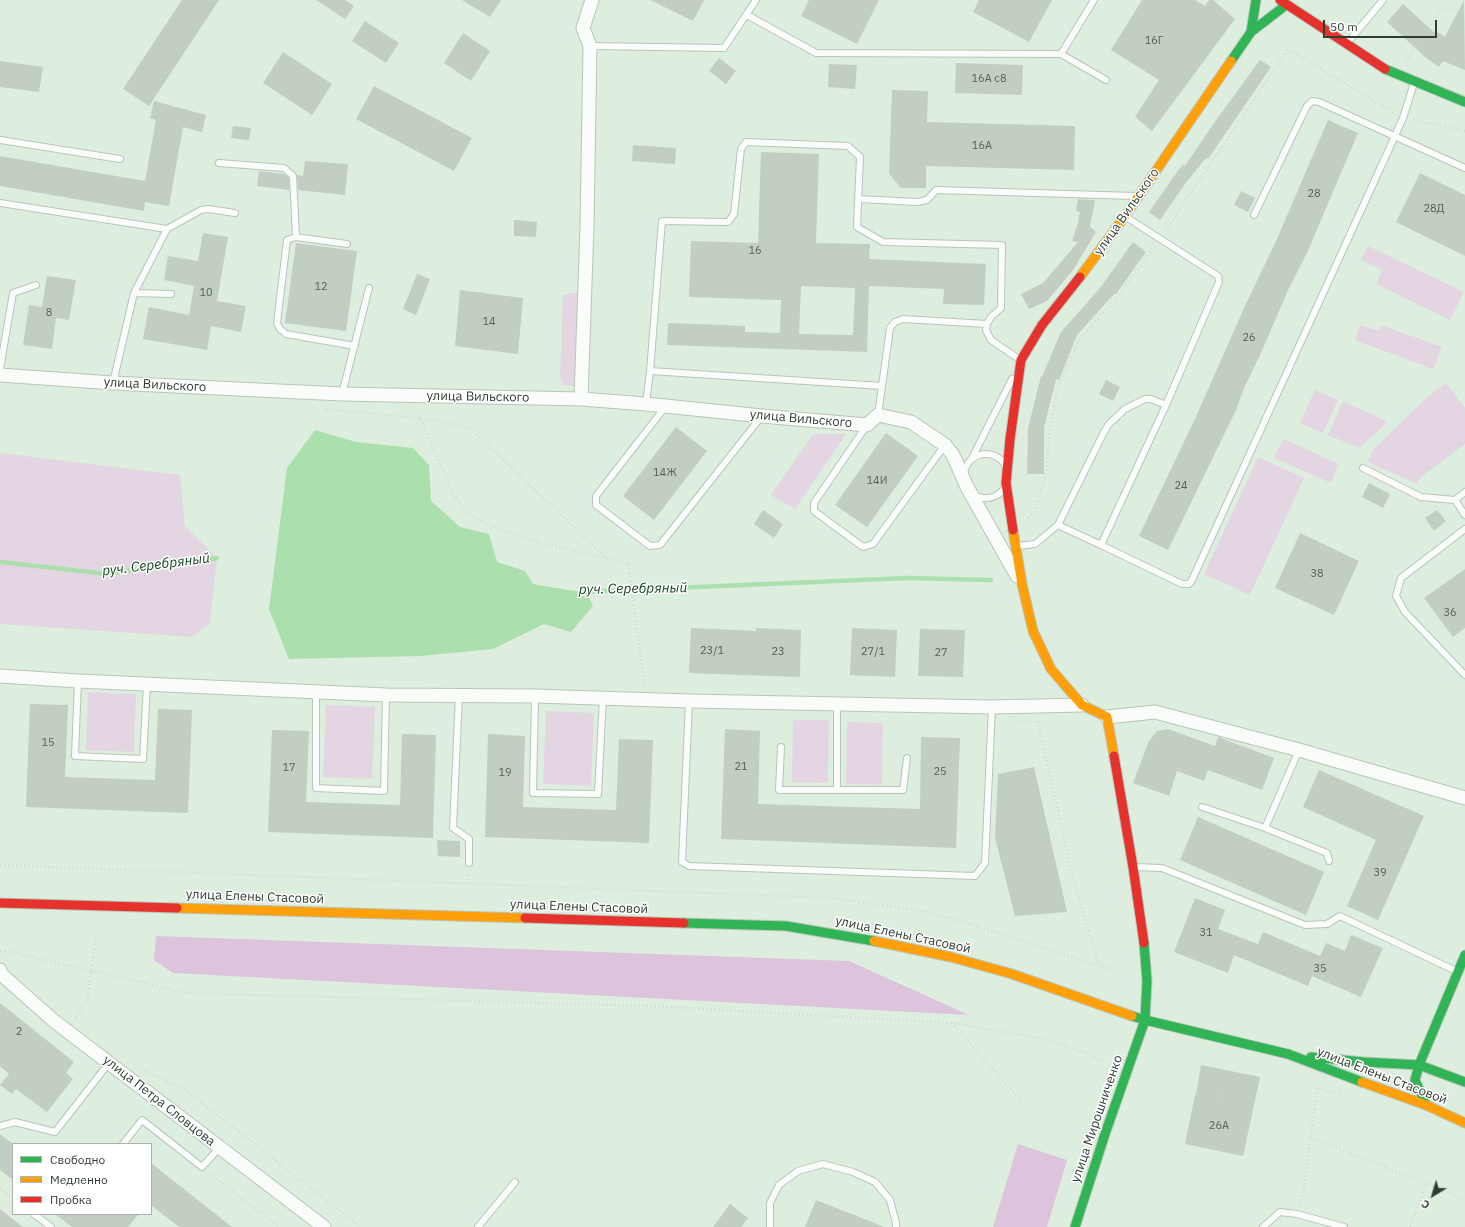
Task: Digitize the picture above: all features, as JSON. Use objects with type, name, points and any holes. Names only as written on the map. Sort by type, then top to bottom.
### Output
[{"type":"main road","points":[[1251,32],[1256,0]]},
{"type":"main road","points":[[1285,2],[1346,45],[1381,67],[1465,102]]},
{"type":"main road","name":"улица Вильского","points":[[1082,705],[1051,669],[1033,631],[1022,584],[1007,477],[1010,439],[1021,360],[1042,325],[1089,266],[1125,216],[1251,32],[1285,2]]},
{"type":"main road","points":[[1082,705],[1107,717],[1133,867],[1144,946],[1147,980],[1145,1020]]},
{"type":"main road","name":"улица Елены Стасовой","points":[[0,903],[786,926],[886,943],[951,957],[1012,974],[1145,1020],[1288,1054],[1364,1062],[1420,1064],[1465,1082]]},
{"type":"main road","points":[[1426,1105],[1415,1080],[1420,1064],[1465,955]]},
{"type":"main road","name":"улица Мирошниченко","points":[[1075,1227],[1105,1134],[1145,1020]]},
{"type":"main road","name":"улица Елены Стасовой","points":[[1288,1054],[1341,1075],[1426,1105],[1465,1122]]},
{"type":"street","points":[[581,400],[587,226],[590,46],[583,28],[592,0]]},
{"type":"street","name":"улица Вильского","points":[[0,375],[113,383],[342,394],[581,400],[646,404],[867,425],[878,415]]},
{"type":"street","points":[[878,415],[911,422],[945,445],[953,455],[967,487],[1022,584]]},
{"type":"street","points":[[0,676],[78,681],[386,694],[992,707],[1082,705]]},
{"type":"street","points":[[1107,717],[1155,712],[1299,750],[1465,798]]},
{"type":"street","name":"улица Петра Словцова","points":[[0,972],[54,1021],[324,1227]]},
{"type":"lane","points":[[590,46],[724,48],[756,0]]},
{"type":"lane","points":[[1061,54],[1094,0]]},
{"type":"lane","points":[[1346,45],[1383,0]]},
{"type":"lane","points":[[747,15],[816,53],[1061,54],[1106,80]]},
{"type":"lane","points":[[1058,525],[1182,584],[1189,584],[1395,136],[1403,118],[1414,82]]},
{"type":"lane","points":[[1254,215],[1308,106],[1312,101],[1319,102],[1465,168]]},
{"type":"lane","points":[[0,140],[120,159]]},
{"type":"lane","points":[[646,404],[662,221],[728,222],[734,214],[741,149],[746,142],[848,146],[860,157],[857,227],[883,242],[1002,245],[1001,308],[991,317],[987,324],[986,330],[991,340],[1021,360],[971,460]]},
{"type":"lane","points":[[219,163],[284,168],[293,176],[296,237]]},
{"type":"lane","points":[[859,199],[917,202],[927,200],[936,190],[1138,197]]},
{"type":"lane","points":[[0,203],[167,228],[202,210],[209,209],[236,214]]},
{"type":"lane","points":[[1102,545],[1166,405],[1219,282],[1218,276],[1212,271],[1125,216]]},
{"type":"lane","points":[[113,383],[134,293],[167,228]]},
{"type":"lane","points":[[347,244],[296,237],[287,240],[277,323],[280,329],[286,334],[355,346]]},
{"type":"lane","points":[[0,369],[13,293],[36,285]]},
{"type":"lane","points":[[342,394],[369,288]]},
{"type":"lane","points":[[134,293],[171,294]]},
{"type":"lane","points":[[878,415],[890,328],[895,322],[903,319],[987,324]]},
{"type":"lane","points":[[650,371],[882,386]]},
{"type":"lane","points":[[1016,546],[1035,544],[1058,525],[1106,427],[1125,409],[1144,399],[1151,399],[1166,405]]},
{"type":"lane","points":[[666,406],[596,496],[596,505],[650,546],[660,545],[762,416]]},
{"type":"lane","points":[[867,425],[814,503],[814,511],[863,547],[873,544],[945,445]]},
{"type":"lane","points":[[989,454],[996,456],[1005,466],[1007,477],[999,493],[988,498],[971,492],[964,480],[964,473],[966,466],[976,456],[989,454]]},
{"type":"lane","points":[[1363,468],[1422,497],[1455,500],[1465,492]]},
{"type":"lane","points":[[1455,500],[1465,515]]},
{"type":"lane","points":[[1465,529],[1401,578],[1396,596],[1406,612],[1465,675]]},
{"type":"lane","points":[[78,681],[75,756],[143,760],[147,684]]},
{"type":"lane","points":[[316,692],[316,788],[384,791],[386,694]]},
{"type":"lane","points":[[459,695],[453,828],[469,839],[469,863]]},
{"type":"lane","points":[[535,696],[533,793],[598,794],[602,698]]},
{"type":"lane","points":[[689,701],[682,862],[689,866],[975,876],[985,863],[992,707]]},
{"type":"lane","points":[[837,704],[837,790]]},
{"type":"lane","points":[[780,747],[779,790],[903,790],[907,758]]},
{"type":"lane","points":[[1265,828],[1299,750]]},
{"type":"lane","points":[[1202,807],[1265,828],[1327,853],[1329,861]]},
{"type":"lane","points":[[1133,867],[1162,868],[1305,925],[1327,924],[1340,916],[1457,972]]},
{"type":"lane","points":[[0,1126],[15,1122],[55,1132],[109,1063]]},
{"type":"lane","points":[[124,1143],[142,1120],[202,1167],[219,1148]]},
{"type":"lane","points":[[770,1227],[770,1203],[779,1185],[798,1171],[823,1164],[853,1172],[875,1182],[890,1200],[896,1227]]},
{"type":"lane","points":[[478,1227],[515,1182]]},
{"type":"lane","points":[[1263,1227],[1280,1212],[1297,1214],[1344,1227]]},
{"type":"lane","points":[[35,1215],[51,1227]]},
{"type":"path","points":[[1403,64],[1440,11],[1447,9],[1465,10]]},
{"type":"path","points":[[1024,522],[1034,512],[1046,474],[1050,428],[1056,390],[1079,340],[1119,295],[1160,238],[1288,49],[1403,118],[1465,131]]},
{"type":"path","points":[[318,408],[420,418],[469,427],[607,558]]},
{"type":"path","points":[[420,418],[450,487],[464,511],[482,522],[541,543],[628,563],[646,699]]},
{"type":"path","points":[[1032,706],[1036,713],[1070,866],[1098,965]]},
{"type":"path","points":[[0,865],[832,898],[931,912],[1114,970]]},
{"type":"path","points":[[74,1022],[88,998],[96,936]]},
{"type":"path","points":[[0,952],[12,952],[187,993],[651,1006],[952,1023],[1045,1039],[1086,1053],[1102,1061]]},
{"type":"path","points":[[952,1023],[1023,1103]]},
{"type":"path","points":[[144,1071],[185,1090],[361,1227]]},
{"type":"path","points":[[1303,1194],[1316,1088]]},
{"type":"path","points":[[1221,1100],[1222,1093]]},
{"type":"path","points":[[1310,1137],[1465,1199]]},
{"type":"path","points":[[202,1167],[279,1227]]},
{"type":"path","points":[[1410,1227],[1426,1184]]},
{"type":"path","points":[[0,1188],[12,1197]]},
{"type":"shaded area","points":[[1368,246],[1464,292],[1450,320],[1376,284],[1382,270],[1361,260]]},
{"type":"shaded area","points":[[578,293],[574,386],[563,385],[560,377],[563,295]]},
{"type":"shaded area","points":[[1360,325],[1379,331],[1381,325],[1442,347],[1433,369],[1355,340]]},
{"type":"shaded area","points":[[1446,383],[1465,408],[1465,444],[1421,477],[1417,484],[1368,462],[1373,450],[1424,400]]},
{"type":"shaded area","points":[[1315,390],[1338,400],[1323,433],[1300,423]]},
{"type":"shaded area","points":[[1343,401],[1388,422],[1359,448],[1328,435]]},
{"type":"shaded area","points":[[315,430],[356,442],[413,448],[429,465],[431,501],[460,527],[489,534],[497,562],[525,571],[533,584],[587,593],[593,606],[571,632],[544,624],[493,649],[421,656],[289,659],[269,609],[287,468]]},
{"type":"shaded area","points":[[813,434],[846,434],[795,509],[771,495]]},
{"type":"shaded area","points":[[1283,439],[1339,464],[1331,483],[1274,458]]},
{"type":"shaded area","points":[[0,453],[180,475],[185,526],[217,558],[210,623],[191,637],[0,624]]},
{"type":"shaded area","points":[[1258,457],[1304,478],[1250,595],[1204,574]]},
{"type":"shaded area","points":[[88,692],[136,694],[134,752],[86,750]]},
{"type":"shaded area","points":[[326,705],[375,707],[372,779],[323,777]]},
{"type":"shaded area","points":[[546,711],[594,713],[591,786],[543,784]]},
{"type":"shaded area","points":[[793,720],[829,720],[828,783],[792,782]]},
{"type":"shaded area","points":[[847,722],[883,723],[882,785],[846,784]]},
{"type":"shaded area","points":[[156,936],[849,961],[969,1015],[173,973],[154,960]]},
{"type":"shaded area","points":[[1018,1144],[1067,1160],[1047,1227],[993,1227]]},
{"type":"building","points":[[182,0],[219,0],[149,106],[123,89]]},
{"type":"building","points":[[316,0],[345,0],[354,6],[345,19]]},
{"type":"building","points":[[462,0],[501,0],[490,17]]},
{"type":"building","points":[[650,0],[704,0],[693,21]]},
{"type":"building","points":[[809,0],[879,0],[857,44],[801,16]]},
{"type":"building","points":[[979,0],[1052,0],[1029,42],[973,12]]},
{"type":"building","points":[[1142,0],[1195,0],[1205,6],[1209,0],[1213,0],[1235,19],[1152,131],[1135,117],[1159,80],[1111,50]]},
{"type":"building","points":[[1464,0],[1465,70],[1443,61],[1439,67],[1425,57],[1387,22],[1403,4],[1435,33],[1436,31],[1445,37]]},
{"type":"building","points":[[365,21],[399,43],[386,63],[352,41]]},
{"type":"building","points":[[463,33],[490,51],[471,81],[444,63]]},
{"type":"building","points":[[283,52],[332,84],[312,115],[263,83]]},
{"type":"building","points":[[719,58],[736,71],[726,84],[709,71]]},
{"type":"building","points":[[1260,60],[1271,67],[1208,159],[1206,158],[1185,184],[1160,220],[1149,212],[1182,165],[1185,166]]},
{"type":"building","points":[[0,61],[43,67],[39,92],[0,87]]},
{"type":"building","points":[[956,63],[1023,65],[1022,95],[955,93]]},
{"type":"building","points":[[829,64],[857,65],[855,89],[828,87]]},
{"type":"building","points":[[374,86],[472,138],[454,171],[356,119]]},
{"type":"building","points":[[892,90],[928,91],[927,122],[1075,126],[1074,170],[926,166],[926,188],[901,188],[889,174]]},
{"type":"building","points":[[154,101],[206,115],[202,132],[183,127],[169,206],[145,202],[144,211],[0,186],[0,156],[145,181],[156,120],[150,118]]},
{"type":"building","points":[[1328,120],[1358,133],[1307,253],[1289,288],[1245,386],[1236,410],[1168,550],[1139,536],[1195,419],[1244,308],[1277,239]]},
{"type":"building","points":[[233,126],[251,128],[249,140],[231,138]]},
{"type":"building","points":[[633,145],[676,148],[675,164],[632,161]]},
{"type":"building","points":[[761,152],[819,154],[816,243],[870,244],[869,259],[986,264],[984,305],[943,304],[944,289],[869,286],[867,352],[667,345],[668,323],[745,326],[745,332],[780,333],[781,300],[689,297],[691,241],[758,243]],"holes":[[[801,286],[855,288],[853,335],[799,334]]]},
{"type":"building","points":[[305,161],[348,164],[345,195],[298,190],[297,175],[303,176]]},
{"type":"building","points":[[259,171],[284,174],[289,178],[289,190],[257,186]]},
{"type":"building","points":[[1420,173],[1465,195],[1465,256],[1396,222]]},
{"type":"building","points":[[1241,191],[1255,198],[1248,212],[1234,205]]},
{"type":"building","points":[[1078,199],[1095,200],[1090,226],[1096,232],[1073,270],[1047,301],[1029,309],[1021,294],[1043,283],[1078,242],[1072,241],[1079,220],[1080,212],[1076,211]]},
{"type":"building","points":[[514,220],[537,222],[536,237],[514,236]]},
{"type":"building","points":[[203,233],[228,237],[217,301],[246,306],[241,332],[211,326],[207,350],[143,339],[149,307],[189,315],[194,286],[164,280],[168,256],[198,261]]},
{"type":"building","points":[[1133,242],[1146,252],[1116,294],[1114,294],[1077,335],[1059,380],[1056,379],[1044,427],[1044,474],[1027,474],[1028,429],[1041,376],[1042,377],[1061,332],[1100,288]]},
{"type":"building","points":[[296,243],[357,251],[346,331],[285,323]]},
{"type":"building","points":[[417,274],[430,279],[416,315],[403,309]]},
{"type":"building","points":[[47,276],[76,280],[69,320],[56,318],[52,349],[23,345],[29,305],[42,307]]},
{"type":"building","points":[[460,290],[523,298],[518,354],[455,346]]},
{"type":"building","points":[[1106,380],[1120,387],[1113,401],[1099,394]]},
{"type":"building","points":[[676,427],[707,451],[654,520],[623,496]]},
{"type":"building","points":[[886,433],[918,456],[867,527],[835,505]]},
{"type":"building","points":[[1369,483],[1390,494],[1383,508],[1362,497]]},
{"type":"building","points":[[763,510],[783,524],[774,538],[754,524]]},
{"type":"building","points":[[1437,510],[1446,521],[1434,531],[1425,518]]},
{"type":"building","points":[[1300,533],[1359,561],[1334,615],[1275,588]]},
{"type":"building","points":[[1465,569],[1465,628],[1453,637],[1424,598]]},
{"type":"building","points":[[691,628],[756,631],[756,628],[801,630],[800,677],[689,673]]},
{"type":"building","points":[[852,628],[897,630],[895,677],[850,675]]},
{"type":"building","points":[[920,629],[965,630],[963,677],[918,676]]},
{"type":"building","points":[[30,704],[68,705],[65,777],[155,780],[158,709],[192,710],[188,813],[26,807]]},
{"type":"building","points":[[725,729],[760,731],[758,804],[920,809],[921,737],[960,738],[956,848],[721,839]]},
{"type":"building","points":[[1168,729],[1215,746],[1218,737],[1274,758],[1262,790],[1208,770],[1204,781],[1177,771],[1169,796],[1133,783],[1149,741],[1157,731]]},
{"type":"building","points":[[272,730],[309,731],[306,802],[400,805],[402,734],[436,735],[433,838],[268,832]]},
{"type":"building","points":[[488,734],[525,736],[523,807],[616,810],[619,739],[653,740],[649,843],[485,837]]},
{"type":"building","points":[[1034,767],[1067,912],[1015,916],[995,838],[998,774]]},
{"type":"building","points":[[1319,770],[1424,816],[1378,920],[1347,906],[1376,840],[1303,807]]},
{"type":"building","points":[[1198,817],[1324,872],[1306,915],[1180,860]]},
{"type":"building","points":[[437,840],[460,841],[460,857],[438,856]]},
{"type":"building","points":[[1195,898],[1225,910],[1218,929],[1258,944],[1263,932],[1320,956],[1326,943],[1345,951],[1351,935],[1383,948],[1361,997],[1312,976],[1308,986],[1234,955],[1228,973],[1174,952]]},
{"type":"building","points":[[0,1003],[74,1062],[66,1073],[73,1079],[47,1112],[16,1089],[12,1094],[0,1085],[9,1074],[0,1066]]},
{"type":"building","points":[[1201,1065],[1260,1077],[1243,1156],[1185,1144]]},
{"type":"building","points":[[0,1134],[12,1143],[12,1179],[0,1170]]},
{"type":"building","points":[[152,1164],[232,1227],[179,1227],[152,1206]]},
{"type":"building","points":[[816,1200],[882,1226],[882,1227],[805,1227]]},
{"type":"building","points":[[730,1204],[748,1218],[741,1227],[713,1227]]},
{"type":"building","points":[[0,1209],[23,1227],[0,1227]]},
{"type":"building","points":[[56,1215],[138,1215],[128,1227],[72,1227]]},
{"type":"waterway","name":"руч. Серебряный","points":[[0,562],[107,574],[217,558]]},
{"type":"waterway","name":"руч. Серебряный","points":[[581,592],[907,578],[991,580]]},
{"type":"traffic: fast","points":[[1251,32],[1256,0]]},
{"type":"traffic: fast","points":[[1231,61],[1251,32],[1286,5]]},
{"type":"traffic: fast","points":[[1385,69],[1465,102]]},
{"type":"traffic: fast","points":[[684,923],[786,926],[874,941]]},
{"type":"traffic: fast","points":[[1075,1227],[1105,1134],[1145,1020],[1147,981],[1144,943]]},
{"type":"traffic: fast","points":[[1426,1105],[1415,1080],[1419,1065],[1465,955]]},
{"type":"traffic: fast","points":[[1132,1016],[1288,1054],[1362,1082]]},
{"type":"traffic: fast","points":[[1311,1057],[1419,1065],[1465,1082]]},
{"type":"traffic: slow","points":[[1080,277],[1125,216],[1231,61]]},
{"type":"traffic: slow","points":[[1013,530],[1022,584],[1033,631],[1051,669],[1082,705],[1107,717],[1114,756]]},
{"type":"traffic: slow","points":[[177,908],[525,918]]},
{"type":"traffic: slow","points":[[874,941],[951,957],[1012,974],[1132,1016]]},
{"type":"traffic: slow","points":[[1362,1082],[1426,1105],[1465,1123]]},
{"type":"traffic: jam","points":[[1280,0],[1385,69]]},
{"type":"traffic: jam","points":[[1013,530],[1006,483],[1010,439],[1021,360],[1042,325],[1080,277]]},
{"type":"traffic: jam","points":[[1114,756],[1144,943]]},
{"type":"traffic: jam","points":[[0,903],[177,908]]},
{"type":"traffic: jam","points":[[525,918],[684,923]]}]
